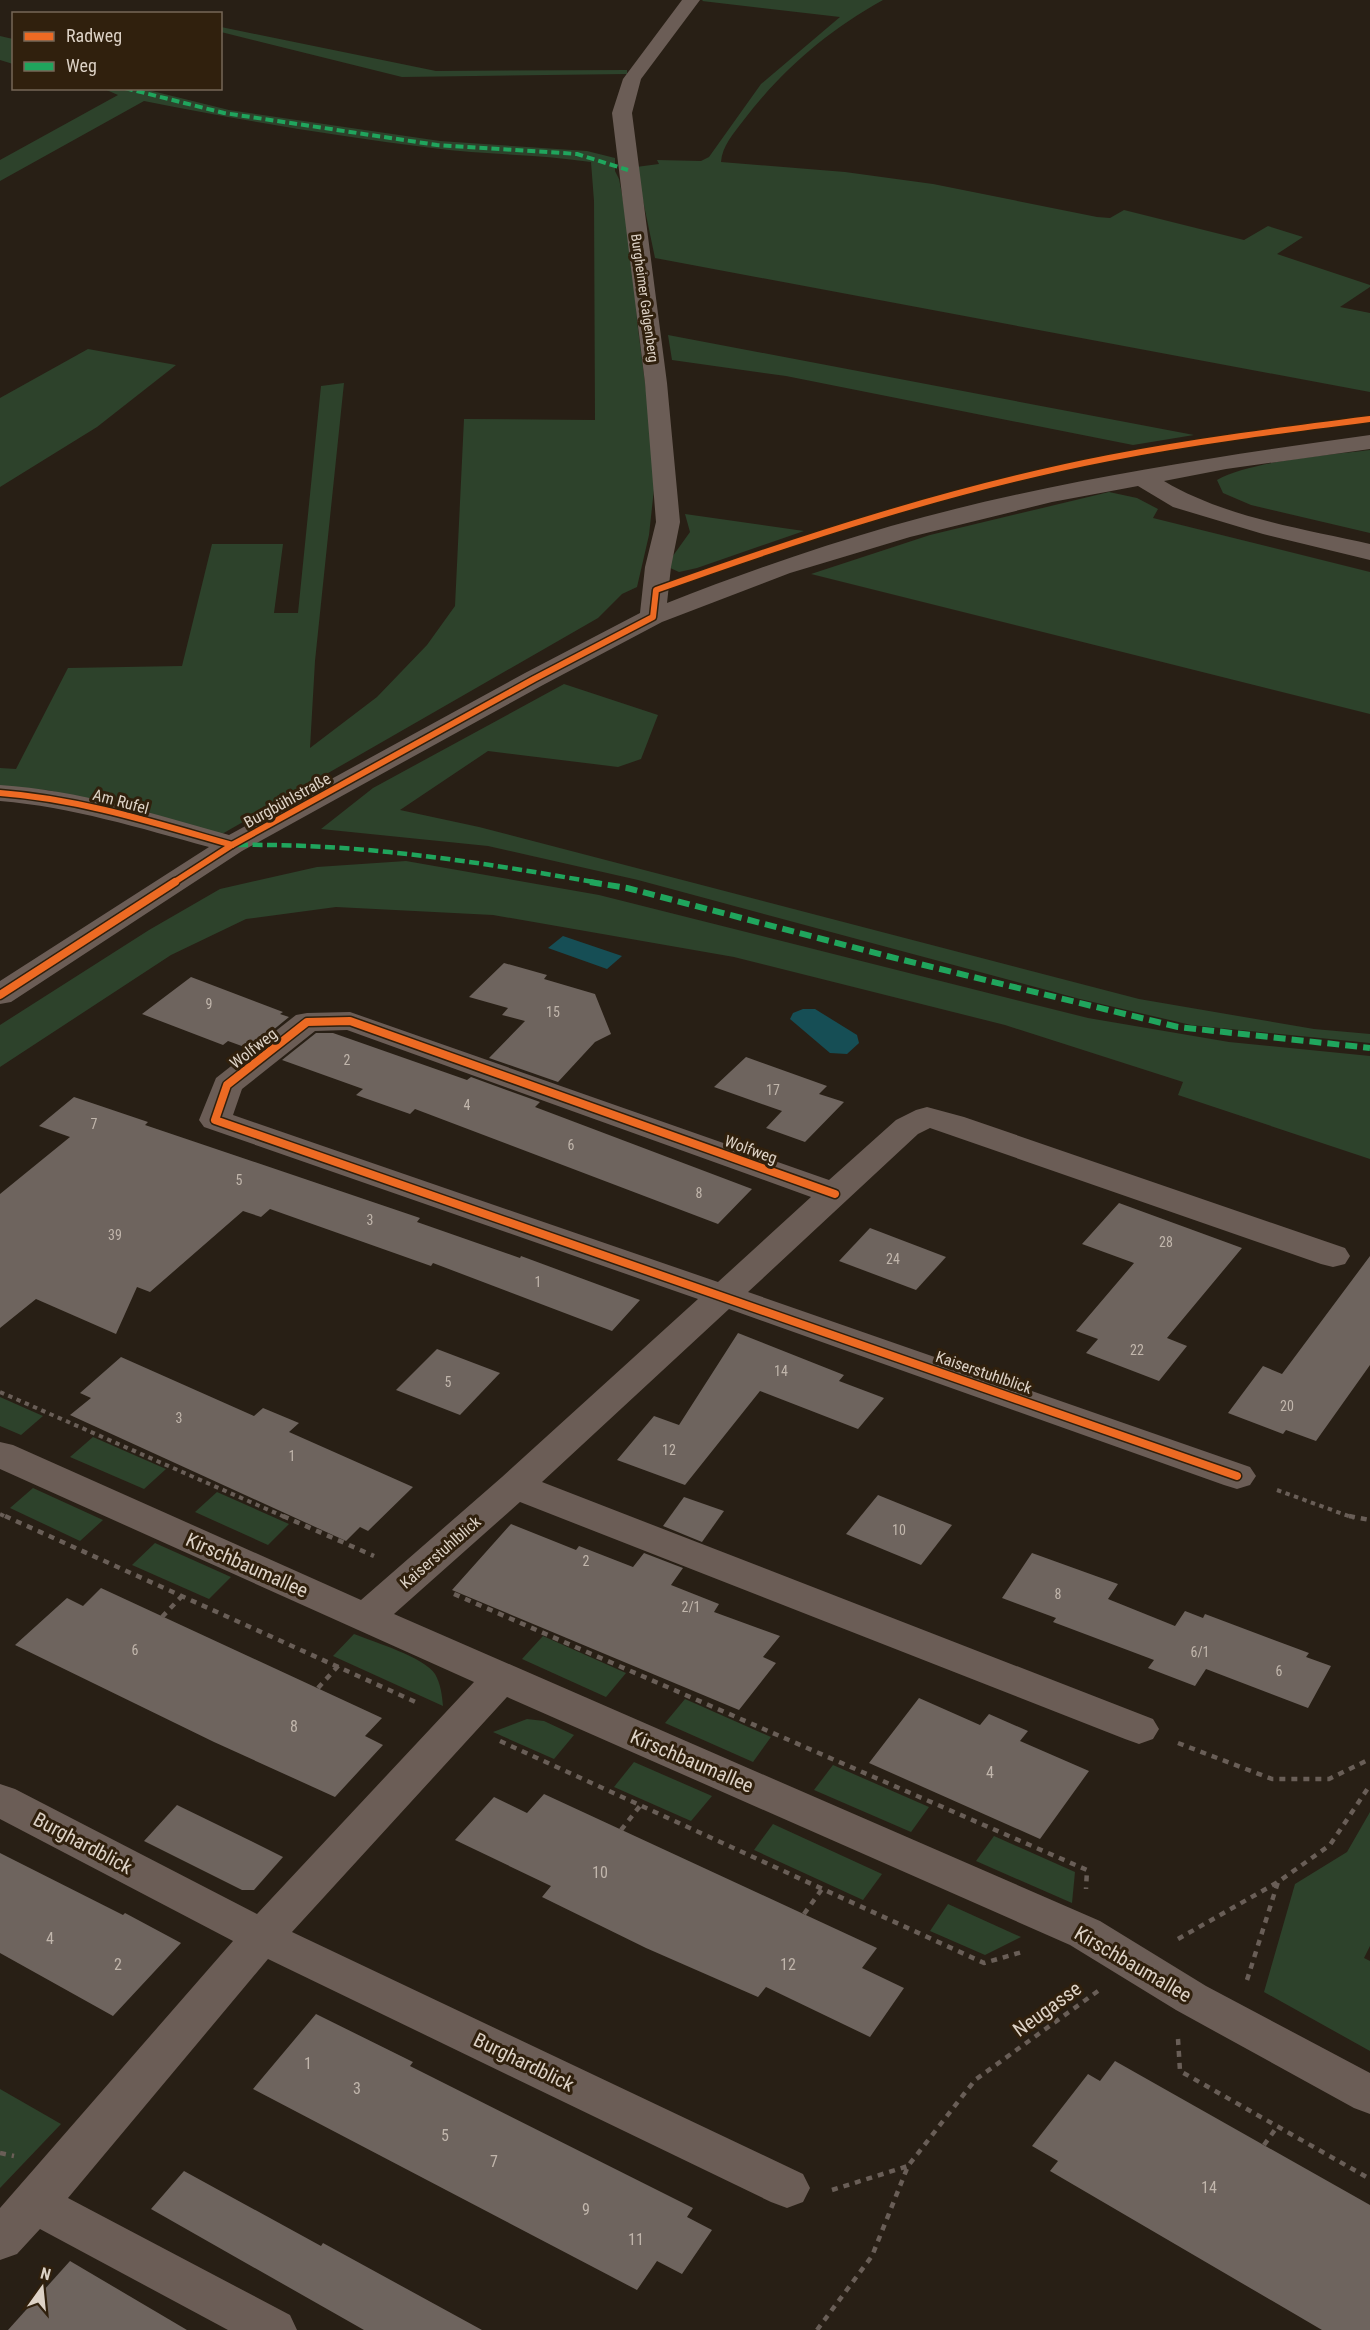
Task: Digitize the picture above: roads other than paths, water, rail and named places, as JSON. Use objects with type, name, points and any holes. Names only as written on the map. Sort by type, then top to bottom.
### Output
[{"type":"street","name":"Burgheimer Galgenberg","points":[[653,617],[658,567],[668,522],[657,383],[622,113],[632,79],[691,0]]},
{"type":"street","name":"Burgbühlstraße","points":[[0,995],[232,845],[534,679],[653,617],[781,568],[902,531],[1052,495],[1226,462],[1370,442]]},
{"type":"street","points":[[1142,478],[1182,502],[1272,529],[1370,552]]},
{"type":"street","name":"Am Rufel","points":[[0,793],[32,794],[94,807],[232,845]]},
{"type":"street","name":"Wolfweg","points":[[722,1294],[215,1120],[227,1085],[307,1022],[350,1021],[835,1194]]},
{"type":"street","name":"Kaiserstuhlblick","points":[[365,1618],[515,1486],[907,1127],[927,1117],[954,1124],[1333,1256]]},
{"type":"street","name":"Kaiserstuhlblick","points":[[722,1294],[1237,1476]]},
{"type":"street","name":"Kirschbaumallee","points":[[0,1454],[365,1618],[1085,1933],[1191,1998],[1370,2095]]},
{"type":"street","points":[[515,1486],[1139,1729]]},
{"type":"street","points":[[0,2240],[35,2203],[262,1937],[501,1678]]},
{"type":"street","name":"Burghardblick","points":[[0,1800],[262,1937],[787,2188]]},
{"type":"street","points":[[35,2203],[273,2330]]},
{"type":"water","points":[[563,936],[622,956],[607,969],[548,948]]},
{"type":"water","points":[[803,1009],[815,1009],[857,1035],[859,1043],[847,1054],[830,1053],[790,1019],[793,1013]]}]
